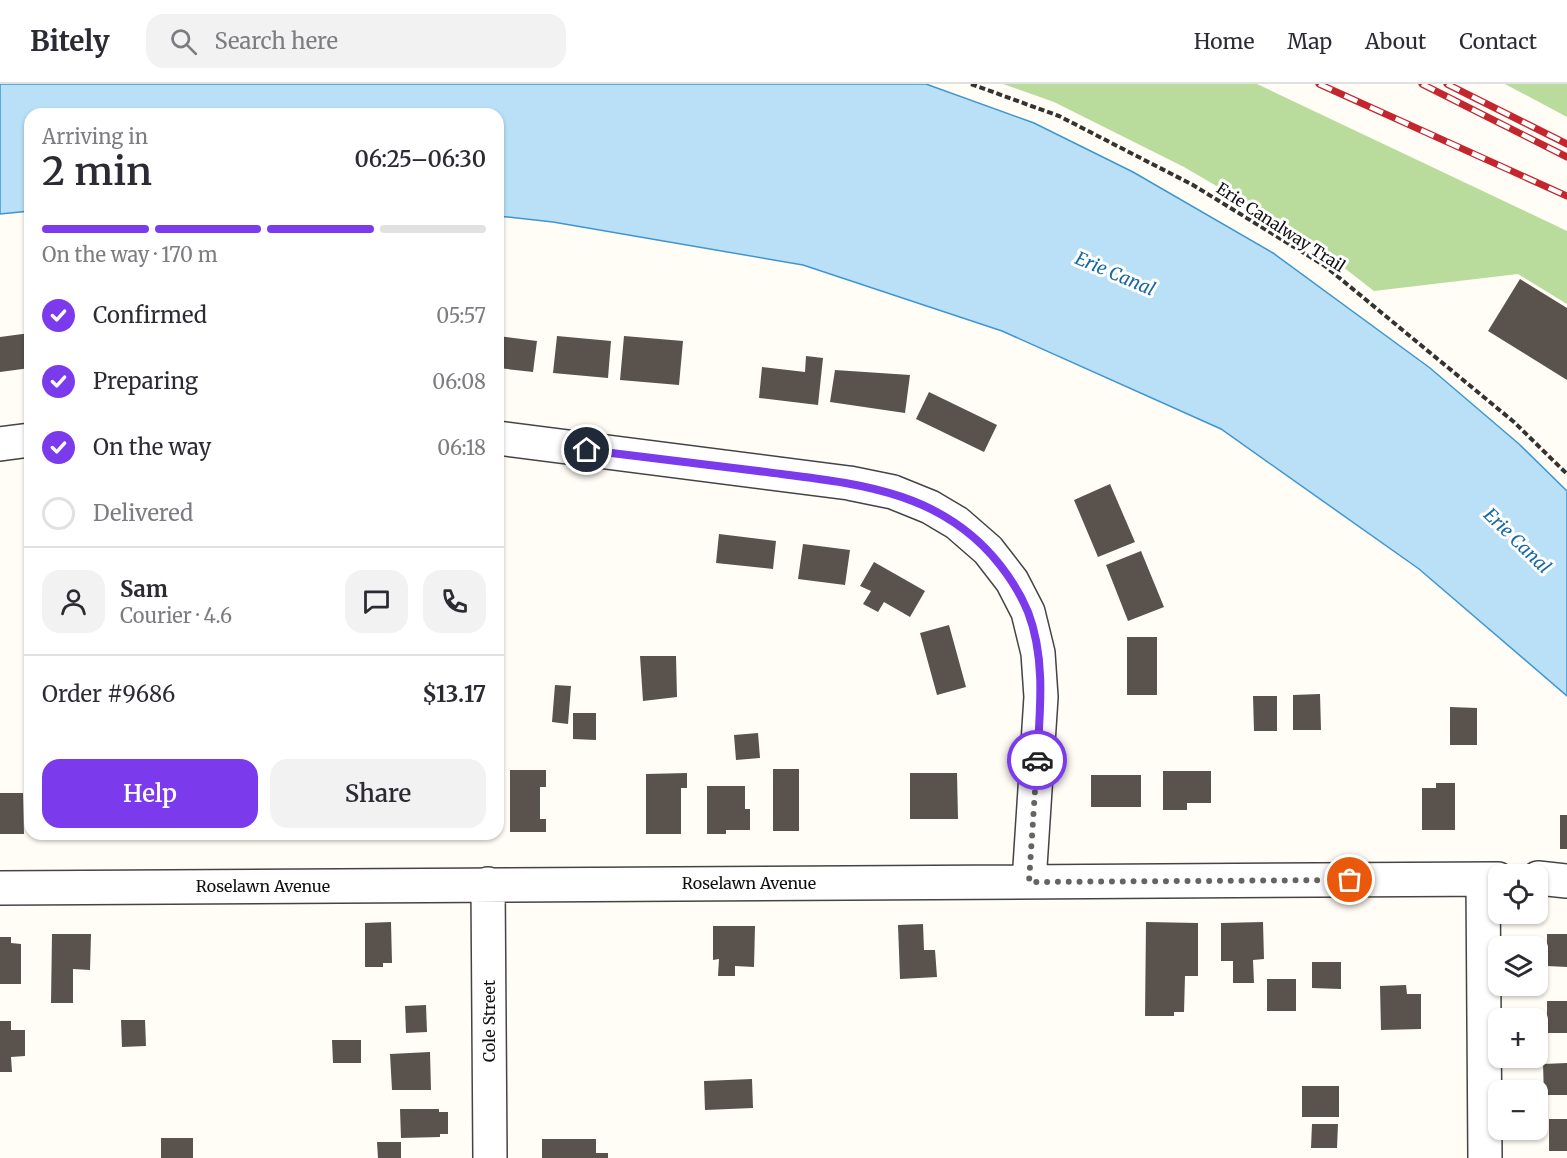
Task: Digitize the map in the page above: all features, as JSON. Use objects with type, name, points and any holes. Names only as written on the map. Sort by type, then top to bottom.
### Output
[{"type":"street","points":[[504,439],[849,483],[893,492],[930,507],[957,523],[988,550],[1012,581],[1028,612],[1038,653],[1041,697],[1029,882]]},
{"type":"street","points":[[0,444],[24,441]]},
{"type":"street","points":[[1548,879],[1567,881]]},
{"type":"street","name":"Roselawn Avenue","points":[[0,888],[1488,880]]},
{"type":"street","name":"Cole Street","points":[[488,884],[490,1158]]},
{"type":"street","points":[[1485,1158],[1490,924]]},
{"type":"path","name":"Erie Canalway Trail","points":[[971,84],[1059,116],[1193,185],[1325,266],[1514,422],[1567,474]]},
{"type":"green space","points":[[1003,84],[1257,84],[1567,231],[1567,304],[1518,274],[1374,291],[1307,239],[1184,167],[1054,102]]},
{"type":"green space","points":[[1505,84],[1567,84],[1567,117]]},
{"type":"water","name":"Erie Canal","points":[[0,84],[926,84],[1034,123],[1133,172],[1273,253],[1430,368],[1519,444],[1567,491],[1567,696],[1419,569],[1221,429],[1002,331],[803,265],[553,222],[504,217],[504,108],[24,108],[24,212],[0,214]]},
{"type":"building","points":[[1520,279],[1567,308],[1567,380],[1488,331]]},
{"type":"building","points":[[24,334],[24,369],[0,372],[0,337]]},
{"type":"building","points":[[557,336],[611,341],[608,378],[553,373]]},
{"type":"building","points":[[624,336],[683,341],[679,385],[620,380]]},
{"type":"building","points":[[504,337],[537,341],[533,372],[504,369]]},
{"type":"building","points":[[806,356],[823,358],[818,405],[759,398],[762,367],[805,372]]},
{"type":"building","points":[[835,370],[910,375],[905,413],[830,402]]},
{"type":"building","points":[[929,392],[997,425],[984,452],[916,419]]},
{"type":"building","points":[[1110,484],[1135,542],[1098,557],[1074,500]]},
{"type":"building","points":[[719,534],[776,541],[773,569],[716,563]]},
{"type":"building","points":[[803,544],[850,550],[845,585],[798,579]]},
{"type":"building","points":[[1141,551],[1164,607],[1128,621],[1106,565]]},
{"type":"building","points":[[874,562],[925,591],[910,617],[884,602],[878,612],[863,604],[871,591],[860,586]]},
{"type":"building","points":[[949,625],[966,687],[937,695],[920,633]]},
{"type":"building","points":[[1127,637],[1157,637],[1157,695],[1127,695]]},
{"type":"building","points":[[640,656],[676,656],[677,697],[643,701]]},
{"type":"building","points":[[555,685],[571,686],[568,724],[552,722]]},
{"type":"building","points":[[1320,694],[1321,730],[1293,730],[1293,695]]},
{"type":"building","points":[[1253,696],[1277,696],[1277,731],[1254,731]]},
{"type":"building","points":[[1450,707],[1477,708],[1477,745],[1450,745]]},
{"type":"building","points":[[573,713],[596,713],[596,740],[573,739]]},
{"type":"building","points":[[758,733],[760,758],[736,760],[734,735]]},
{"type":"building","points":[[773,769],[799,769],[799,831],[773,831]]},
{"type":"building","points":[[510,770],[546,770],[546,787],[540,787],[540,819],[546,819],[546,832],[510,832]]},
{"type":"building","points":[[1163,771],[1211,771],[1211,803],[1187,803],[1187,810],[1163,810]]},
{"type":"building","points":[[687,773],[687,788],[681,788],[681,834],[646,834],[646,774]]},
{"type":"building","points":[[910,773],[957,773],[958,819],[910,819]]},
{"type":"building","points":[[1091,775],[1141,775],[1141,807],[1091,807]]},
{"type":"building","points":[[1436,783],[1455,783],[1455,830],[1422,830],[1422,788],[1436,788]]},
{"type":"building","points":[[707,786],[745,786],[745,809],[750,809],[750,830],[726,830],[726,834],[707,834]]},
{"type":"building","points":[[0,793],[23,793],[24,834],[0,834]]},
{"type":"building","points":[[1560,815],[1567,815],[1567,849],[1560,849]]},
{"type":"building","points":[[391,922],[392,963],[383,963],[383,967],[365,967],[365,923]]},
{"type":"building","points":[[1146,922],[1198,923],[1198,976],[1185,976],[1184,1012],[1174,1012],[1174,1016],[1145,1016]]},
{"type":"building","points":[[1263,922],[1264,959],[1253,960],[1254,983],[1233,983],[1233,961],[1221,961],[1221,923]]},
{"type":"building","points":[[923,924],[924,950],[935,950],[937,977],[900,979],[898,925]]},
{"type":"building","points":[[713,926],[755,926],[754,967],[735,966],[735,976],[718,976],[719,959],[713,960]]},
{"type":"building","points":[[52,934],[91,934],[90,970],[73,969],[73,1003],[51,1003]]},
{"type":"building","points":[[1547,934],[1567,934],[1567,967],[1548,966]]},
{"type":"building","points":[[0,937],[11,937],[11,943],[21,944],[21,984],[0,984]]},
{"type":"building","points":[[1312,962],[1341,962],[1341,989],[1312,988]]},
{"type":"building","points":[[1267,979],[1296,979],[1296,1011],[1267,1011]]},
{"type":"building","points":[[1406,985],[1407,994],[1421,994],[1421,1029],[1381,1030],[1380,986]]},
{"type":"building","points":[[1547,1001],[1567,1001],[1567,1033],[1548,1033]]},
{"type":"building","points":[[426,1005],[427,1032],[406,1033],[405,1006]]},
{"type":"building","points":[[121,1020],[145,1020],[146,1046],[122,1047]]},
{"type":"building","points":[[0,1021],[11,1021],[11,1030],[25,1030],[25,1056],[11,1057],[12,1072],[0,1072]]},
{"type":"building","points":[[332,1040],[361,1040],[361,1063],[333,1063]]},
{"type":"building","points":[[430,1052],[431,1090],[392,1090],[390,1054]]},
{"type":"building","points":[[1567,1063],[1567,1095],[1548,1095],[1548,1080],[1544,1080],[1543,1068],[1548,1068],[1548,1064]]},
{"type":"building","points":[[752,1079],[753,1108],[705,1110],[704,1081]]},
{"type":"building","points":[[1302,1086],[1339,1086],[1339,1117],[1302,1117]]},
{"type":"building","points":[[400,1109],[439,1109],[439,1112],[448,1112],[448,1134],[440,1134],[440,1137],[401,1138]]},
{"type":"building","points":[[1549,1119],[1567,1119],[1567,1151],[1549,1151]]},
{"type":"building","points":[[1312,1124],[1338,1124],[1337,1148],[1311,1148]]},
{"type":"building","points":[[161,1138],[193,1138],[193,1158],[161,1158]]},
{"type":"building","points":[[542,1139],[596,1139],[596,1153],[608,1153],[608,1158],[542,1158]]},
{"type":"building","points":[[377,1142],[401,1142],[401,1158],[378,1158]]},
{"type":"railway","points":[[1319,84],[1567,196]]},
{"type":"railway","points":[[1422,84],[1567,157]]},
{"type":"railway","points":[[1447,84],[1567,144]]},
{"type":"way so far","points":[[1037,760],[1029,882],[1350,880]]},
{"type":"route","points":[[587,450],[849,483],[893,492],[930,507],[957,523],[988,550],[1012,581],[1028,612],[1038,653],[1041,697],[1037,760]]}]
